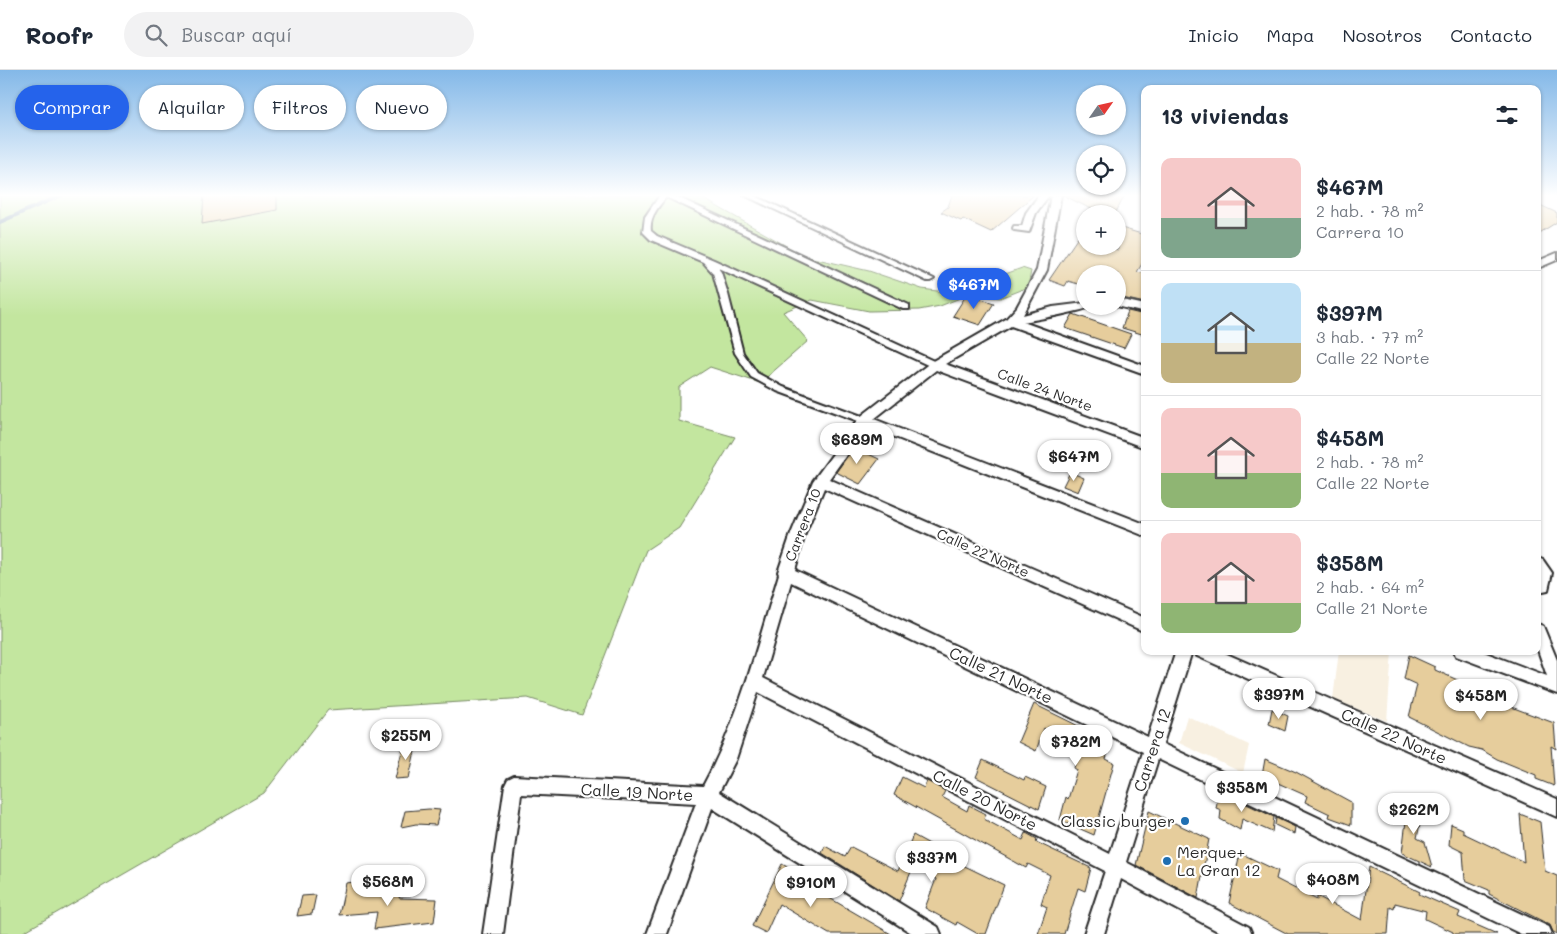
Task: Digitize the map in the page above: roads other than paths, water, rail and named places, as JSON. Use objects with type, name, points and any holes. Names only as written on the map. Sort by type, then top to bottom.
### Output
[{"type":"street","points":[[651,235],[934,365]]},
{"type":"street","points":[[752,235],[906,307]]},
{"type":"street","points":[[834,235],[930,279]]},
{"type":"street","name":"Carrera 10","points":[[657,934],[708,795],[727,759],[754,682],[785,572],[798,534],[820,481],[864,420],[934,365],[1010,322],[1022,308],[1042,270],[1048,245],[1048,235]]},
{"type":"street","points":[[1541,264],[1557,256]]},
{"type":"street","points":[[706,260],[716,272],[724,294],[738,353],[754,375],[780,388],[1141,528]]},
{"type":"street","points":[[1126,305],[1141,308]]},
{"type":"street","points":[[1010,322],[1053,311],[1076,308]]},
{"type":"street","points":[[1010,322],[1141,369]]},
{"type":"street","name":"Calle 24 Norte","points":[[934,365],[1141,442]]},
{"type":"street","name":"Calle 22 Norte","points":[[820,481],[1141,623]]},
{"type":"street","points":[[1541,568],[1544,573],[1543,586],[1541,586]]},
{"type":"street","name":"Calle 21 Norte","points":[[785,572],[1542,934]]},
{"type":"street","points":[[1541,640],[1557,681]]},
{"type":"street","name":"Carrera 12","points":[[1094,934],[1183,655]]},
{"type":"street","name":"Calle 22 Norte","points":[[1212,655],[1557,808]]},
{"type":"street","points":[[1473,655],[1557,687]]},
{"type":"street","name":"Calle 20 Norte","points":[[754,682],[1115,866],[1242,934]]},
{"type":"street","name":"Calle 19 Norte","points":[[493,934],[514,785],[708,795],[931,934]]},
{"type":"place","name":"Classic burger","points":[[1185,821]]},
{"type":"place","name":"Merque+ La Gran 12","points":[[1167,861]]}]
